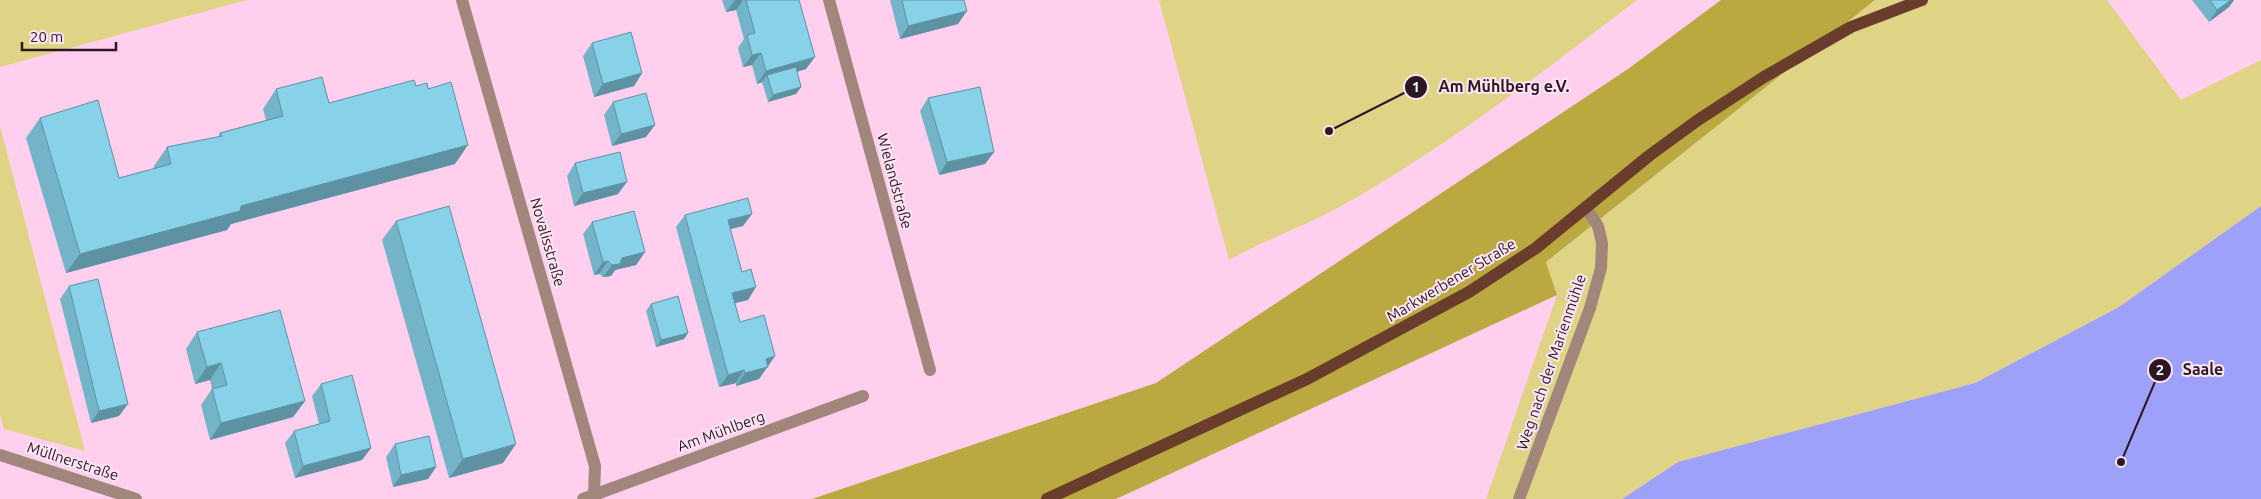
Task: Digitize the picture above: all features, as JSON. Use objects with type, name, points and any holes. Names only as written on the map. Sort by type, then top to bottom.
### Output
[{"type":"main road","name":"Markwerbener Straße","points":[[1047,499],[1307,379],[1389,337],[1494,277],[1536,248],[1658,149],[1764,77],[1852,27],[1922,0]]},
{"type":"street","name":"Novalisstraße","points":[[462,0],[595,466],[590,498]]},
{"type":"street","name":"Wielandstraße","points":[[829,0],[930,370]]},
{"type":"street","name":"Weg nach der Marienmühle","points":[[1519,499],[1590,308],[1601,268],[1602,243],[1598,226],[1586,208]]},
{"type":"street","name":"Am Mühlberg","points":[[590,498],[863,396]]},
{"type":"street","name":"Müllnerstraße","points":[[0,455],[136,499]]},
{"type":"shaded area","points":[[0,0],[247,0],[0,67]]},
{"type":"shaded area","points":[[1159,0],[1637,0],[1498,105],[1389,178],[1337,208],[1229,260]]},
{"type":"shaded area","points":[[1721,0],[1875,0],[1546,262],[1557,295],[1116,499],[812,499],[1156,383],[1628,69]]},
{"type":"shaded area","points":[[1875,0],[2107,0],[2181,100],[2261,60],[2261,206],[2119,307],[1975,383],[1678,462],[1622,499],[1486,499],[1557,295],[1546,262]]},
{"type":"shaded area","points":[[0,126],[85,451],[4,429],[0,414]]},
{"type":"water","points":[[2261,206],[2261,499],[1622,499],[1678,462],[1975,383],[2119,307]]},
{"type":"building","points":[[746,0],[799,0],[815,57],[766,71],[761,53],[752,55],[747,35],[755,33]]},
{"type":"building","points":[[902,0],[964,0],[967,11],[908,26]]},
{"type":"building","points":[[2210,0],[2231,0],[2217,10]]},
{"type":"building","points":[[631,32],[642,73],[603,84],[592,43]]},
{"type":"building","points":[[796,67],[801,87],[773,95],[767,75]]},
{"type":"building","points":[[322,77],[329,103],[414,80],[416,86],[427,83],[428,89],[451,82],[468,145],[241,206],[240,211],[80,254],[40,118],[98,100],[119,178],[171,164],[167,147],[222,136],[220,133],[283,116],[276,89]]},
{"type":"building","points":[[980,87],[994,152],[947,162],[928,98]]},
{"type":"building","points":[[646,93],[655,125],[621,134],[613,102]]},
{"type":"building","points":[[620,152],[627,182],[583,193],[575,163]]},
{"type":"building","points":[[748,198],[752,214],[728,220],[742,272],[751,269],[756,287],[732,293],[740,322],[764,315],[775,356],[766,359],[768,367],[745,373],[744,370],[728,375],[685,215]]},
{"type":"building","points":[[449,206],[516,444],[463,459],[396,221]]},
{"type":"building","points":[[634,211],[645,252],[622,258],[620,264],[612,265],[608,261],[603,262],[592,222]]},
{"type":"building","points":[[98,279],[128,404],[99,411],[69,286]]},
{"type":"building","points":[[678,296],[688,333],[661,340],[651,304]]},
{"type":"building","points":[[280,310],[305,401],[221,423],[212,389],[227,385],[221,363],[207,367],[197,332]]},
{"type":"building","points":[[352,375],[371,448],[303,466],[294,431],[330,421],[321,384]]},
{"type":"building","points":[[429,436],[436,467],[401,475],[395,444]]},
{"type":"place","name":"Am Mühlberg e.V.","points":[[1329,131]]},
{"type":"place","name":"Saale","points":[[2121,462]]}]
